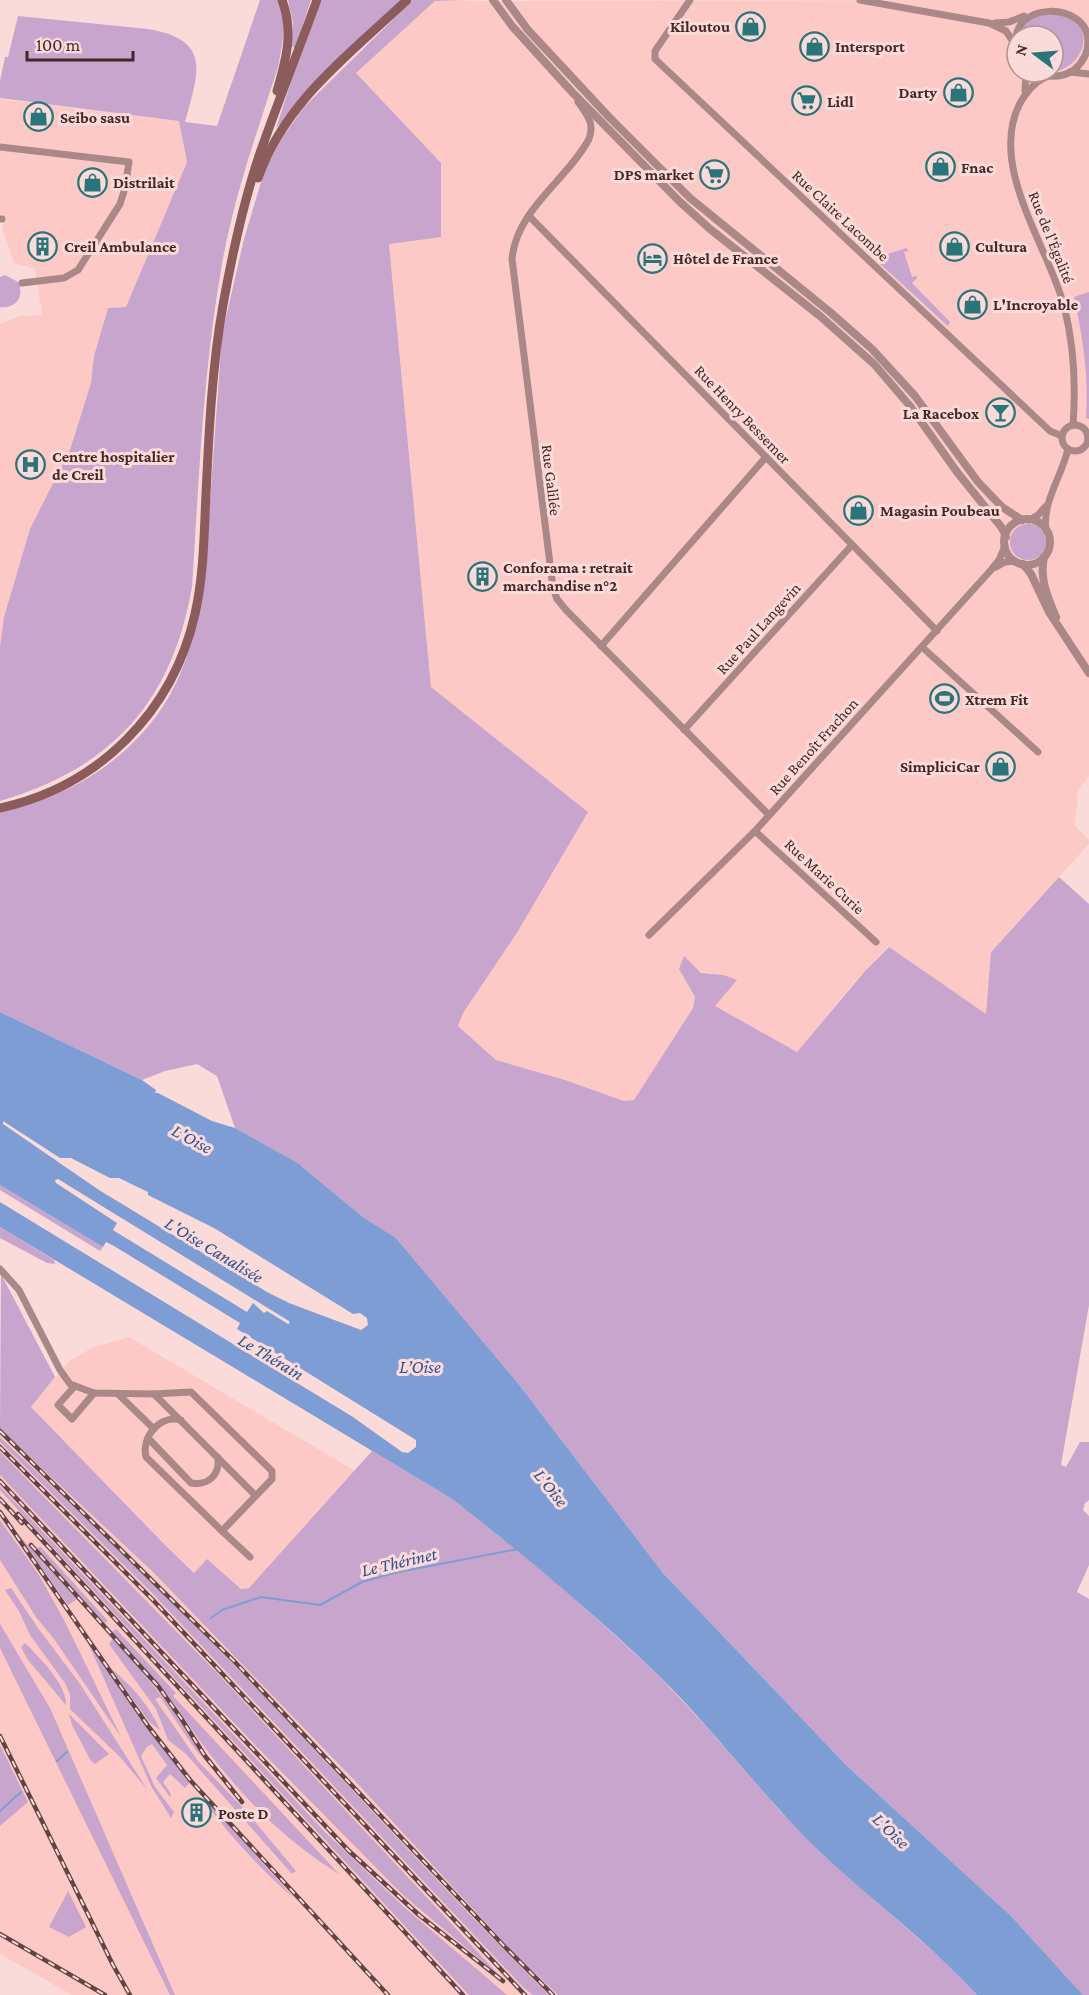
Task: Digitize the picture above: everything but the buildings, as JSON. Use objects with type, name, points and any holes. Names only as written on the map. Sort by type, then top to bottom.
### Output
[{"type":"main road","points":[[0,808],[62,787],[84,775],[111,755],[148,716],[167,688],[181,660],[200,587],[216,356],[227,285],[243,213],[288,48],[288,25],[282,0]]},
{"type":"main road","points":[[262,148],[317,0]]},
{"type":"main road","points":[[243,213],[272,144],[295,108],[318,83],[408,0]]},
{"type":"street","points":[[493,0],[515,30],[572,92],[684,206],[820,316],[868,358],[910,406],[1002,528],[1008,554],[1031,574],[1049,612],[1089,673]]},
{"type":"street","points":[[506,0],[528,30],[609,117],[690,198],[836,316],[873,349],[915,396],[978,482],[1002,507],[1025,520],[1039,523],[1046,530]]},
{"type":"street","name":"Rue Claire Lacombe","points":[[690,0],[655,51],[655,59],[1050,431],[1062,436]]},
{"type":"street","points":[[860,0],[915,5],[989,23],[1005,31]]},
{"type":"street","points":[[989,23],[1008,22],[1048,4],[1059,4],[1069,8],[1085,24],[1088,53],[1080,64],[1065,74]]},
{"type":"street","points":[[1022,24],[1027,15]]},
{"type":"street","points":[[1070,72],[1089,74]]},
{"type":"street","name":"Rue de l'Égalité","points":[[1027,84],[1013,126],[1014,168],[1023,204],[1055,280],[1067,320],[1074,372],[1073,425]]},
{"type":"street","name":"Rue de l'Égalité","points":[[1023,97],[1034,84]]},
{"type":"street","name":"Rue Galilée","points":[[572,92],[591,122],[590,135],[585,146],[529,216],[516,239],[512,255],[552,582],[560,603],[769,815]]},
{"type":"street","points":[[0,147],[129,162],[120,204],[78,270],[64,278],[22,284]]},
{"type":"street","name":"Rue Henry Bessemer","points":[[529,216],[937,631]]},
{"type":"street","points":[[1073,425],[1081,426],[1087,432],[1087,442],[1077,451],[1068,449],[1063,443],[1062,436],[1065,429],[1073,425]]},
{"type":"street","points":[[1083,448],[1089,456]]},
{"type":"street","points":[[1005,541],[1011,527],[1040,513],[1048,502],[1061,474],[1068,449]]},
{"type":"street","points":[[601,646],[766,456]]},
{"type":"street","points":[[1048,502],[1045,519],[1050,545],[1044,557],[1043,570],[1046,590],[1062,631]]},
{"type":"street","name":"Rue Benoît Frachon","points":[[649,935],[755,831],[937,631],[999,560],[1005,541]]},
{"type":"street","name":"Rue Paul Langevin","points":[[684,729],[852,545]]},
{"type":"street","points":[[1019,563],[1036,563],[1044,557]]},
{"type":"street","name":"Rue Benoît Frachon","points":[[991,570],[1002,563],[1019,563]]},
{"type":"street","points":[[922,647],[1038,752]]},
{"type":"street","name":"Rue Marie Curie","points":[[755,831],[876,942]]},
{"type":"street","points":[[0,1269],[19,1290],[60,1370],[74,1387],[94,1394],[191,1392],[271,1469],[272,1479],[255,1494],[222,1531]]},
{"type":"street","points":[[74,1387],[58,1405],[72,1419],[94,1394]]},
{"type":"street","points":[[118,1394],[154,1430]]},
{"type":"street","points":[[154,1394],[255,1494]]},
{"type":"street","points":[[180,1420],[165,1419],[154,1430],[148,1438],[146,1457],[250,1557]]},
{"type":"street","points":[[148,1438],[191,1483],[204,1483],[214,1476],[219,1465],[219,1458]]},
{"type":"shaded area","points":[[260,0],[278,0],[283,16],[282,42],[278,67],[239,189],[222,264],[206,385],[192,587],[183,628],[169,664],[152,697],[130,725],[105,749],[74,770],[40,787],[0,801],[0,647],[4,617],[30,529],[70,450],[91,383],[94,356],[108,308],[126,307],[187,162],[179,121],[0,98],[0,81],[5,57],[8,57],[18,16],[148,29],[169,34],[183,41],[192,50],[196,61],[194,88],[185,122],[217,126]]},
{"type":"shaded area","points":[[288,0],[311,0],[295,48],[291,46],[293,23]]},
{"type":"shaded area","points":[[322,0],[403,0],[276,128],[292,79]]},
{"type":"shaded area","points":[[413,0],[466,0],[435,1],[356,73],[441,163],[441,237],[389,244],[431,687],[588,812],[518,931],[463,1013],[458,1026],[496,1060],[565,1080],[624,1101],[634,1100],[693,1008],[695,997],[679,969],[684,956],[701,973],[724,975],[737,980],[715,1006],[797,1052],[865,971],[889,947],[986,1014],[991,952],[1059,877],[1089,904],[1089,1305],[1061,1465],[1066,1467],[1080,1442],[1089,1442],[1089,1500],[1085,1503],[1083,1510],[1089,1516],[1089,1565],[1077,1592],[1089,1599],[1089,1995],[1083,1995],[1011,1916],[846,1765],[663,1573],[517,1382],[396,1238],[363,1217],[303,1167],[235,1128],[217,1076],[197,1064],[165,1071],[142,1080],[0,1012],[0,811],[53,796],[103,768],[145,730],[162,708],[176,683],[193,636],[204,586],[222,335],[244,239],[264,172],[282,138],[304,107]]},
{"type":"shaded area","points":[[1089,0],[1089,776],[1078,791],[1075,826],[1089,840],[1089,844],[991,951],[986,1015],[888,946],[851,986],[797,1052],[714,1006],[736,980],[724,975],[679,969],[695,997],[693,1008],[634,1100],[624,1101],[565,1080],[496,1060],[458,1026],[463,1013],[588,812],[431,687],[389,243],[441,163],[356,73],[435,1]]},
{"type":"shaded area","points":[[1070,14],[1082,30],[1084,37],[1081,51],[1067,67],[1065,68],[1065,24],[1025,24],[1033,15]]},
{"type":"shaded area","points":[[0,99],[179,121],[187,162],[126,307],[108,308],[94,356],[91,383],[70,450],[30,529],[4,617],[0,647],[0,324],[20,316],[42,315],[35,269],[14,263],[2,229],[4,220],[0,219]]},
{"type":"shaded area","points":[[906,248],[909,251],[904,252],[912,277],[917,276],[912,283],[950,322],[948,326],[877,261],[879,257]]},
{"type":"shaded area","points":[[5,275],[18,282],[20,297],[11,306],[0,307],[0,277]]},
{"type":"shaded area","points":[[1089,292],[1089,419],[1086,418],[1087,388],[1074,297]]},
{"type":"shaded area","points":[[1028,524],[1040,530],[1046,542],[1040,554],[1028,560],[1016,554],[1010,542],[1016,530]]},
{"type":"shaded area","points":[[0,1185],[103,1247],[100,1251],[0,1190]]},
{"type":"shaded area","points":[[0,1227],[54,1260],[55,1264],[47,1263],[0,1238]]},
{"type":"shaded area","points":[[1,1274],[55,1377],[31,1407],[194,1573],[207,1559],[241,1589],[249,1588],[372,1451],[452,1499],[546,1573],[657,1674],[780,1811],[820,1852],[952,1968],[977,1995],[558,1995],[511,1950],[358,1784],[153,1572],[0,1429]]},
{"type":"shaded area","points":[[129,1337],[355,1471],[325,1507],[250,1587],[241,1589],[207,1560],[195,1573],[31,1407],[69,1361],[92,1348]]},
{"type":"shaded area","points":[[0,1416],[321,1731],[566,1995],[72,1995],[0,1954]]},
{"type":"shaded area","points":[[0,1437],[119,1550],[206,1637],[549,1995],[533,1995],[523,1987],[152,1593],[0,1442]]},
{"type":"shaded area","points":[[0,1452],[220,1676],[501,1977],[403,1895],[255,1745],[0,1475]]},
{"type":"shaded area","points":[[0,1486],[325,1832],[404,1907],[507,1995],[469,1995],[21,1513],[0,1490]]},
{"type":"shaded area","points":[[0,1520],[39,1575],[64,1620],[121,1737],[54,1639],[36,1617],[0,1560]]},
{"type":"shaded area","points":[[17,1533],[76,1599],[77,1599],[68,1605]]},
{"type":"shaded area","points":[[40,1546],[108,1621],[105,1623],[37,1549]]},
{"type":"shaded area","points":[[11,1588],[80,1684],[147,1789],[120,1757],[70,1709],[70,1694],[65,1683],[30,1635],[19,1611],[5,1590]]},
{"type":"shaded area","points":[[0,1624],[50,1708],[175,1995],[170,1995],[0,1648]]},
{"type":"shaded area","points":[[116,1629],[176,1693],[173,1696],[339,1874],[301,1848],[235,1785],[165,1692],[112,1632]]},
{"type":"shaded area","points":[[114,1637],[173,1710],[197,1748],[219,1776],[195,1749],[160,1697],[155,1699],[198,1761],[246,1811],[296,1871],[292,1874],[186,1754],[168,1740],[156,1709],[109,1644]]},
{"type":"shaded area","points":[[86,1638],[136,1713],[189,1783],[185,1788],[170,1774],[163,1782],[171,1794],[170,1797],[156,1778],[167,1765],[152,1744],[147,1747],[141,1756],[155,1787],[174,1812],[171,1818],[151,1786]]},
{"type":"shaded area","points":[[25,1643],[57,1680],[66,1705],[28,1660],[21,1647]]},
{"type":"shaded area","points":[[111,1668],[139,1696],[160,1730],[149,1722]]},
{"type":"shaded area","points":[[69,1714],[109,1754],[95,1764],[91,1761],[72,1725]]},
{"type":"shaded area","points":[[0,1745],[28,1802],[0,1826]]},
{"type":"shaded area","points":[[206,1800],[294,1898],[246,1852],[204,1801]]},
{"type":"shaded area","points":[[68,1891],[86,1927],[69,1937],[49,1927]]},
{"type":"water","name":"L’Oise","points":[[0,1012],[142,1080],[156,1090],[155,1093],[212,1121],[235,1128],[299,1164],[363,1217],[396,1238],[517,1382],[663,1573],[846,1765],[1011,1916],[1083,1995],[977,1995],[920,1939],[798,1830],[656,1673],[582,1605],[505,1541],[452,1499],[0,1227],[0,1202],[353,1417],[402,1452],[408,1453],[416,1447],[416,1440],[237,1329],[240,1323],[114,1246],[106,1242],[103,1247],[0,1185]],"holes":[[[3,1121],[60,1158],[71,1158],[110,1178],[119,1178],[214,1228],[353,1314],[360,1313],[367,1318],[368,1325],[361,1330],[289,1303],[267,1292],[99,1190],[3,1124]],[[58,1179],[289,1321],[290,1323],[288,1324],[267,1311],[264,1313],[253,1303],[247,1312],[121,1235],[113,1230],[117,1223],[56,1183],[55,1180]]]},
{"type":"waterway","name":"Le Thérinet","points":[[211,1618],[222,1610],[261,1597],[320,1605],[362,1582],[394,1573],[518,1549]]},
{"type":"waterway","name":"Le Thérinet","points":[[57,1761],[67,1752]]},
{"type":"waterway","name":"Le Thérinet","points":[[0,1811],[21,1792]]},
{"type":"railway","points":[[0,1431],[234,1661],[553,1995]]},
{"type":"railway","points":[[0,1447],[152,1599],[525,1995]]},
{"type":"railway","points":[[0,1481],[349,1851],[419,1915],[503,1981]]},
{"type":"railway","points":[[0,1499],[22,1523]]},
{"type":"railway","points":[[0,1512],[148,1726],[190,1780],[388,1995]]},
{"type":"railway","points":[[18,1514],[463,1995]]},
{"type":"railway","points":[[31,1545],[158,1686],[205,1756],[242,1802]]},
{"type":"railway","points":[[0,1736],[130,1995]]},
{"type":"railway","points":[[0,1934],[105,1995]]},
{"type":"place","name":"Kiloutou","points":[[751,26]]},
{"type":"place","name":"Intersport","points":[[814,46]]},
{"type":"place","name":"Darty","points":[[958,92]]},
{"type":"place","name":"Lidl","points":[[806,101]]},
{"type":"place","name":"Seibo sasu","points":[[39,117]]},
{"type":"place","name":"Fnac","points":[[940,167]]},
{"type":"place","name":"DPS market","points":[[715,174]]},
{"type":"place","name":"Distrilait","points":[[92,182]]},
{"type":"place","name":"Creil Ambulance","points":[[43,246]]},
{"type":"place","name":"Cultura","points":[[954,246]]},
{"type":"place","name":"Hôtel de France","points":[[652,258]]},
{"type":"place","name":"L'Incroyable","points":[[972,304]]},
{"type":"place","name":"La Racebox","points":[[1000,413]]},
{"type":"place","name":"Centre hospitalier de Creil","points":[[31,465]]},
{"type":"place","name":"Magasin Poubeau","points":[[859,510]]},
{"type":"place","name":"Conforama : retrait marchandise n°2","points":[[482,576]]},
{"type":"place","name":"Xtrem Fit","points":[[944,699]]},
{"type":"place","name":"SimpliciCar","points":[[1001,766]]},
{"type":"place","name":"Poste D","points":[[197,1813]]},
{"type":"water label","name":"L'Oise","points":[[192,1139]]},
{"type":"water label","name":"L'Oise Canalisée","points":[[214,1250]]},
{"type":"water label","name":"Le Thérain","points":[[271,1357]]},
{"type":"water label","name":"L'Oise","points":[[551,1488]]},
{"type":"water label","name":"L'Oise","points":[[891,1831]]}]
